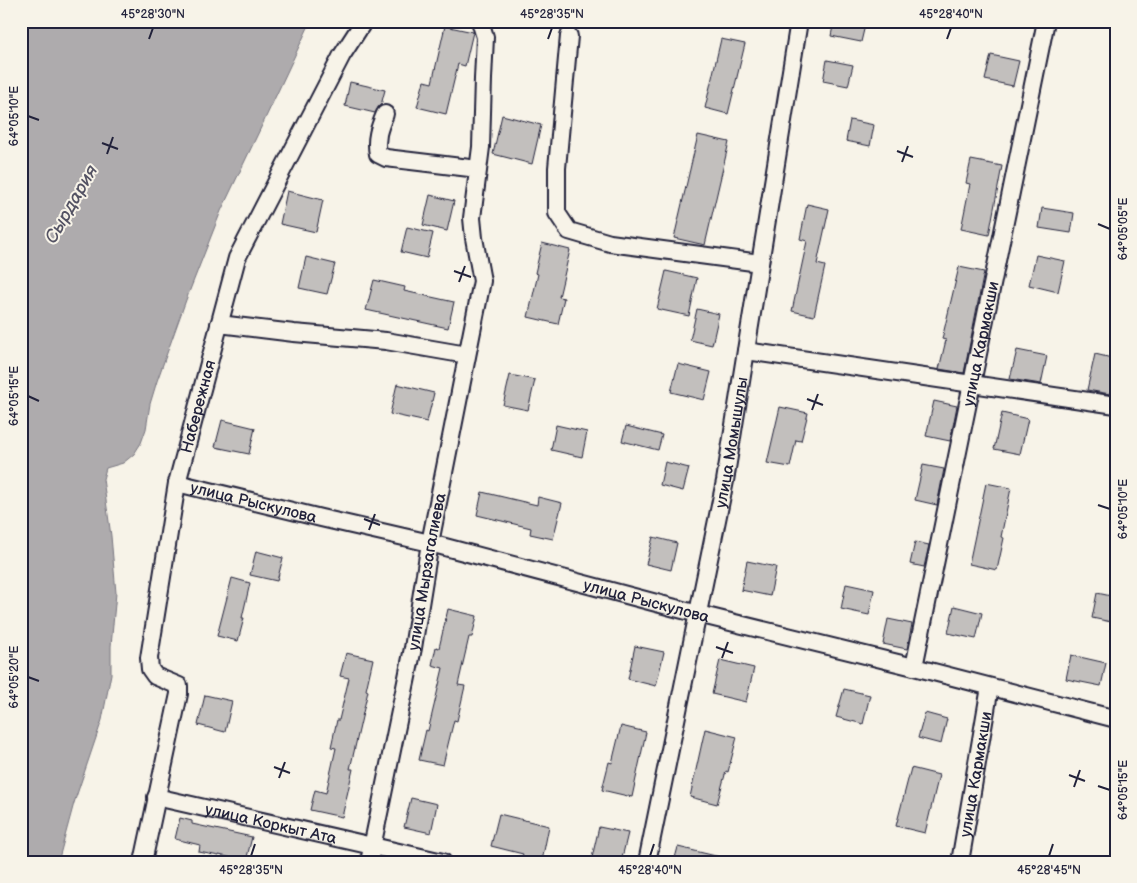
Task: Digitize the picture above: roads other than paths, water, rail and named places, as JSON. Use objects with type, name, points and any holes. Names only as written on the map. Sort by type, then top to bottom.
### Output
[{"type":"street","name":"Набережная","points":[[143,862],[180,694],[179,686],[156,676],[150,669],[149,658],[177,484],[219,324],[237,258],[342,54],[364,21]]},
{"type":"street","points":[[385,114],[376,144],[378,154],[386,158],[478,169],[481,147],[485,37],[480,21]]},
{"type":"street","name":"улица Момышулы","points":[[647,862],[725,481],[799,21]]},
{"type":"street","name":"улица Кармакши","points":[[914,667],[1046,21]]},
{"type":"street","points":[[569,36],[557,168],[557,213],[569,231],[610,243],[760,263]]},
{"type":"street","name":"улица Мырзагалиева","points":[[370,854],[413,648],[430,543],[482,282],[472,218],[478,169]]},
{"type":"street","points":[[219,324],[386,341],[467,355]]},
{"type":"street","points":[[746,350],[1116,405]]},
{"type":"street","name":"улица Рыскулова","points":[[177,484],[430,543],[698,614],[1116,719]]},
{"type":"street","name":"улица Кармакши","points":[[960,862],[990,686]]},
{"type":"street","name":"улица Коркыт Ата","points":[[156,797],[370,854],[443,862]]},
{"type":"water","name":"Сырдария","points":[[21,21],[311,21],[221,211],[157,381],[141,443],[134,454],[123,463],[106,468],[103,479],[116,593],[111,646],[111,674],[102,720],[74,803],[58,862],[21,862]]}]
